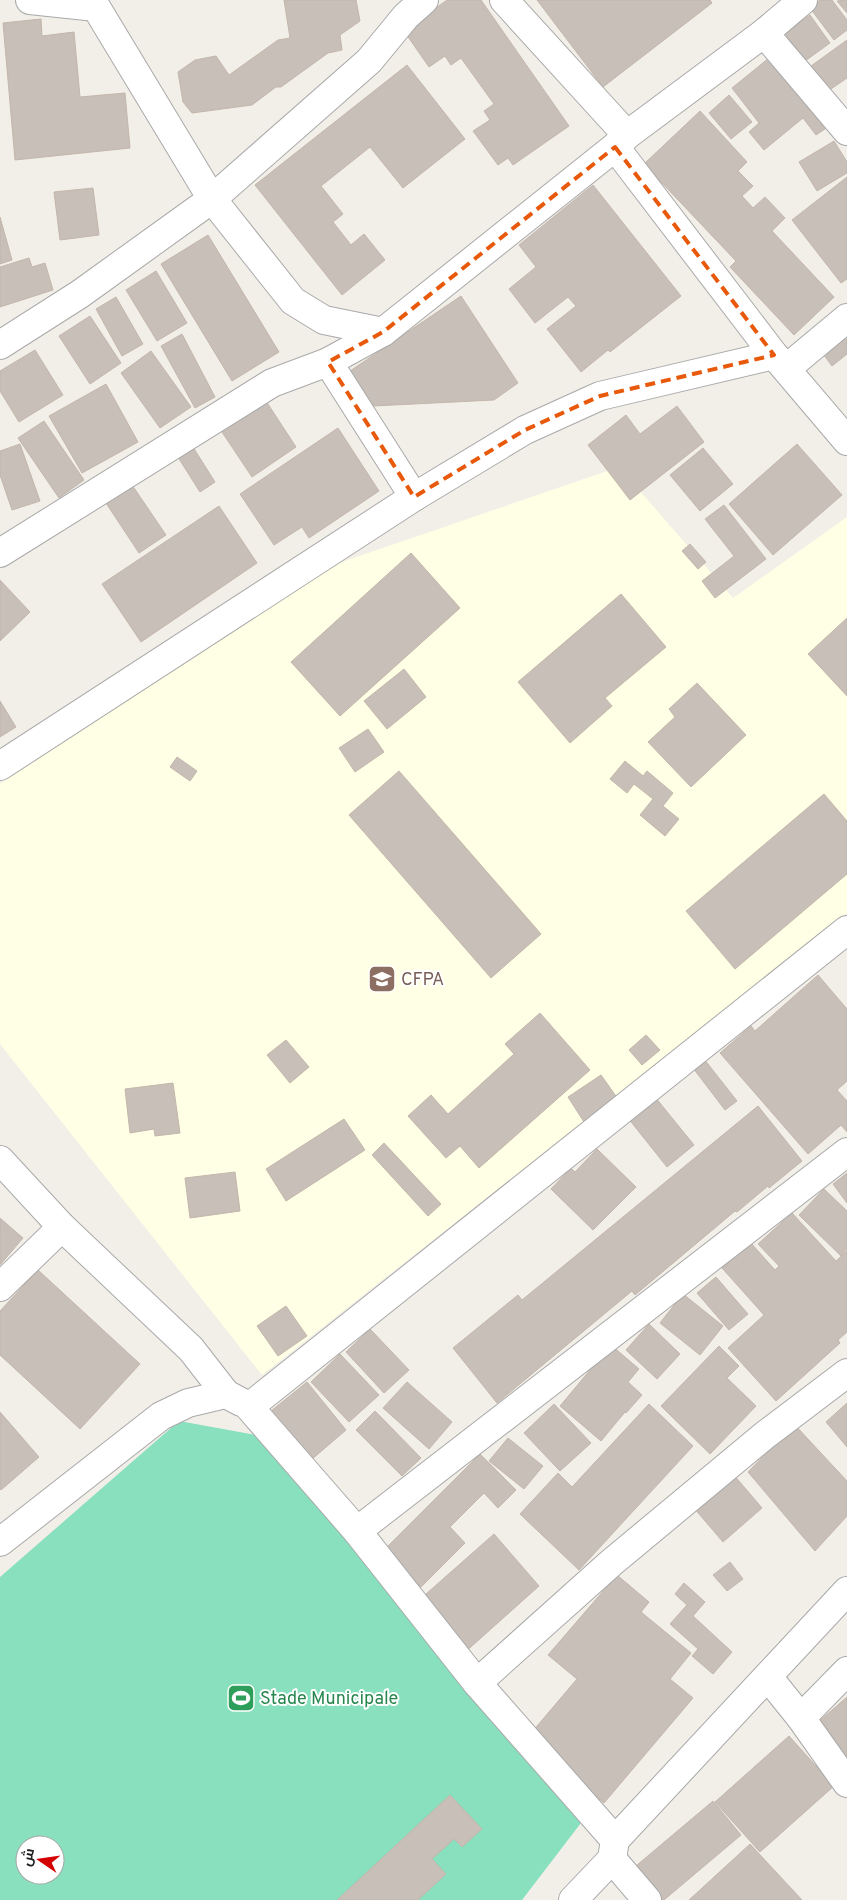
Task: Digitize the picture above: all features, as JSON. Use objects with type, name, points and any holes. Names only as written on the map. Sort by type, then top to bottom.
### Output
[{"type":"street","points":[[30,0],[101,3],[212,199],[294,301],[324,320],[383,332]]},
{"type":"street","points":[[0,345],[80,294],[212,199],[369,62],[406,16],[424,0]]},
{"type":"street","points":[[504,0],[621,141],[780,362],[847,441]]},
{"type":"street","points":[[0,553],[272,383],[328,362],[383,332],[621,141],[803,0]]},
{"type":"street","points":[[764,32],[847,131]]},
{"type":"street","points":[[0,766],[414,497],[525,430],[600,396],[780,362],[847,318]]},
{"type":"street","points":[[328,362],[414,497]]},
{"type":"street","points":[[0,1542],[161,1416],[188,1403],[238,1400],[844,939]]},
{"type":"street","points":[[357,1531],[847,1152]]},
{"type":"street","points":[[0,1160],[62,1227],[191,1349],[357,1531],[477,1683],[614,1849],[646,1900]]},
{"type":"street","points":[[0,1287],[62,1227]]},
{"type":"street","points":[[477,1683],[611,1562],[765,1435],[847,1373]]},
{"type":"street","points":[[573,1900],[614,1849],[847,1591]]},
{"type":"street","points":[[801,1718],[847,1671]]},
{"type":"street","points":[[768,1677],[801,1718],[847,1783]]},
{"type":"highlighted area","points":[[615,147],[774,355],[600,396],[525,430],[414,497],[328,362],[383,332]]},
{"type":"shaded area","name":"CFPA","points":[[619,467],[733,598],[847,517],[847,913],[262,1375],[0,1044],[0,784],[304,580],[342,562]]},
{"type":"green space","name":"Stade Municipale","points":[[179,1421],[261,1436],[584,1819],[522,1900],[0,1900],[0,1577]]},
{"type":"building","points":[[284,0],[356,0],[360,21],[340,35],[342,50],[328,53],[281,87],[276,87],[252,105],[192,113],[183,102],[178,72],[195,60],[216,56],[229,75],[278,40],[290,38]]},
{"type":"building","points":[[447,0],[481,0],[569,126],[513,165],[508,158],[498,165],[473,131],[490,120],[484,111],[494,104],[461,58],[451,65],[445,56],[429,67],[404,31]]},
{"type":"building","points":[[537,0],[710,0],[712,3],[603,87]]},
{"type":"building","points":[[820,0],[832,0],[847,20],[847,30],[834,40],[810,8]]},
{"type":"building","points":[[847,0],[847,13],[837,1]]},
{"type":"building","points":[[810,15],[830,43],[805,61],[785,33]]},
{"type":"building","points":[[41,19],[42,36],[74,32],[80,97],[125,93],[130,148],[15,160],[3,23]]},
{"type":"building","points":[[847,40],[847,78],[828,91],[811,66]]},
{"type":"building","points":[[769,58],[825,129],[816,135],[803,118],[764,150],[749,132],[759,123],[732,88]]},
{"type":"building","points":[[407,65],[465,139],[403,188],[370,147],[321,186],[343,214],[333,222],[351,245],[364,234],[385,260],[342,295],[255,185]]},
{"type":"building","points":[[729,95],[752,122],[731,139],[709,113]]},
{"type":"building","points":[[700,111],[747,162],[738,171],[753,186],[742,196],[753,208],[765,197],[785,218],[772,231],[834,297],[794,335],[730,267],[736,261],[644,164]]},
{"type":"building","points":[[834,141],[847,162],[847,173],[817,191],[799,162]]},
{"type":"building","points":[[847,177],[847,279],[841,283],[792,220]]},
{"type":"building","points":[[593,185],[681,296],[610,352],[608,350],[581,372],[547,329],[576,306],[568,297],[535,323],[509,289],[536,267],[519,245]]},
{"type":"building","points":[[93,188],[99,235],[60,240],[54,192]]},
{"type":"building","points":[[0,217],[12,260],[0,264]]},
{"type":"building","points":[[208,235],[279,352],[232,381],[161,264]]},
{"type":"building","points":[[29,258],[32,267],[45,263],[53,290],[0,307],[0,267]]},
{"type":"building","points":[[156,271],[187,323],[157,341],[126,290]]},
{"type":"building","points":[[461,296],[518,383],[494,400],[373,406],[350,371]]},
{"type":"building","points":[[116,297],[143,344],[122,356],[96,309]]},
{"type":"building","points":[[90,316],[121,363],[90,384],[59,336]]},
{"type":"building","points":[[840,331],[847,340],[847,354],[832,366],[818,347]]},
{"type":"building","points":[[182,334],[215,397],[195,408],[161,346]]},
{"type":"building","points":[[35,350],[63,395],[19,422],[0,391],[0,371]]},
{"type":"building","points":[[151,351],[191,407],[160,428],[121,373]]},
{"type":"building","points":[[106,384],[138,442],[82,473],[49,416]]},
{"type":"building","points":[[264,398],[296,447],[252,477],[220,429]]},
{"type":"building","points":[[677,406],[704,442],[630,500],[588,445],[626,415],[640,434]]},
{"type":"building","points":[[44,421],[84,480],[59,498],[18,438]]},
{"type":"building","points":[[338,428],[379,491],[309,538],[302,527],[274,545],[240,494]]},
{"type":"building","points":[[20,444],[40,501],[12,510],[0,475],[0,451]]},
{"type":"building","points":[[191,444],[215,482],[200,492],[176,454]]},
{"type":"building","points":[[797,444],[842,495],[773,555],[729,504]]},
{"type":"building","points":[[703,448],[733,484],[700,511],[670,475]]},
{"type":"building","points":[[130,482],[166,535],[139,553],[104,500]]},
{"type":"building","points":[[724,505],[766,559],[715,598],[702,581],[734,556],[705,519]]},
{"type":"building","points":[[219,506],[257,563],[141,642],[102,584]]},
{"type":"building","points":[[690,544],[706,562],[698,569],[682,551]]},
{"type":"building","points":[[411,553],[460,608],[340,716],[291,662]]},
{"type":"building","points":[[0,580],[30,612],[0,641]]},
{"type":"building","points":[[621,594],[666,647],[605,698],[612,706],[570,743],[518,682]]},
{"type":"building","points":[[847,618],[847,696],[808,654]]},
{"type":"building","points":[[404,669],[426,697],[387,729],[364,701]]},
{"type":"building","points":[[697,683],[746,735],[691,787],[648,742],[675,717],[669,709]]},
{"type":"building","points":[[0,701],[16,727],[0,737]]},
{"type":"building","points":[[368,729],[384,752],[355,772],[339,748]]},
{"type":"building","points":[[177,757],[197,771],[190,781],[170,767]]},
{"type":"building","points":[[625,761],[643,776],[647,771],[673,793],[663,806],[679,819],[665,836],[640,815],[653,799],[634,784],[627,793],[610,779]]},
{"type":"building","points":[[399,771],[541,934],[491,978],[349,815]]},
{"type":"building","points":[[824,794],[847,821],[847,874],[735,969],[686,911]]},
{"type":"building","points":[[818,975],[847,1009],[847,1081],[837,1090],[847,1101],[847,1132],[841,1125],[808,1154],[720,1053],[751,1026],[755,1031]]},
{"type":"building","points":[[540,1013],[590,1070],[479,1168],[460,1146],[446,1158],[408,1116],[431,1095],[448,1114],[514,1054],[505,1044]]},
{"type":"building","points":[[646,1035],[660,1050],[642,1065],[629,1050]]},
{"type":"building","points":[[286,1040],[309,1067],[290,1083],[267,1055]]},
{"type":"building","points":[[704,1059],[737,1101],[725,1110],[693,1068]]},
{"type":"building","points":[[601,1075],[618,1099],[584,1122],[568,1097]]},
{"type":"building","points":[[173,1083],[180,1133],[155,1136],[154,1129],[130,1133],[125,1089]]},
{"type":"building","points":[[655,1097],[694,1145],[667,1167],[628,1118]]},
{"type":"building","points":[[758,1106],[802,1161],[737,1212],[735,1211],[635,1295],[632,1291],[497,1403],[453,1348],[518,1295],[522,1300]]},
{"type":"building","points":[[344,1119],[365,1150],[286,1201],[266,1169]]},
{"type":"building","points":[[384,1143],[441,1204],[428,1216],[372,1155]]},
{"type":"building","points":[[597,1149],[636,1187],[593,1230],[551,1189],[571,1168],[575,1172]]},
{"type":"building","points":[[235,1172],[240,1211],[190,1218],[185,1178]]},
{"type":"building","points":[[847,1173],[847,1203],[833,1184]]},
{"type":"building","points":[[824,1189],[847,1211],[847,1249],[841,1256],[799,1215]]},
{"type":"building","points":[[792,1213],[836,1261],[847,1251],[847,1332],[838,1340],[840,1343],[776,1401],[728,1348],[764,1315],[722,1268],[750,1242],[775,1270],[779,1266],[758,1244]]},
{"type":"building","points":[[0,1218],[23,1238],[0,1265]]},
{"type":"building","points":[[38,1270],[140,1364],[80,1429],[0,1355],[0,1311]]},
{"type":"building","points":[[716,1277],[748,1314],[729,1330],[697,1293]]},
{"type":"building","points":[[683,1294],[723,1326],[700,1355],[660,1323]]},
{"type":"building","points":[[286,1306],[307,1336],[278,1356],[257,1326]]},
{"type":"building","points":[[649,1324],[680,1354],[657,1379],[626,1350]]},
{"type":"building","points":[[370,1329],[409,1370],[384,1393],[346,1352]]},
{"type":"building","points":[[611,1345],[639,1369],[628,1382],[642,1395],[601,1441],[560,1406]]},
{"type":"building","points":[[719,1346],[739,1366],[727,1378],[756,1406],[710,1454],[661,1406]]},
{"type":"building","points":[[340,1354],[379,1395],[349,1422],[311,1382]]},
{"type":"building","points":[[307,1382],[346,1430],[311,1460],[271,1411]]},
{"type":"building","points":[[407,1382],[452,1422],[429,1449],[383,1408]]},
{"type":"building","points":[[847,1403],[847,1447],[826,1422]]},
{"type":"building","points":[[554,1404],[591,1443],[560,1471],[524,1433]]},
{"type":"building","points":[[649,1404],[693,1446],[579,1570],[520,1514],[558,1473],[572,1487]]},
{"type":"building","points":[[375,1411],[421,1458],[402,1476],[356,1430]]},
{"type":"building","points":[[0,1412],[39,1457],[1,1490],[0,1489]]},
{"type":"building","points":[[794,1424],[847,1481],[847,1516],[815,1551],[748,1472]]},
{"type":"building","points":[[508,1438],[543,1466],[524,1489],[489,1461]]},
{"type":"building","points":[[480,1454],[516,1490],[498,1508],[484,1493],[450,1527],[465,1543],[421,1587],[384,1550]]},
{"type":"building","points":[[733,1474],[762,1508],[723,1542],[694,1508]]},
{"type":"building","points":[[494,1534],[539,1586],[463,1654],[417,1602]]},
{"type":"building","points":[[730,1562],[743,1579],[727,1591],[713,1575]]},
{"type":"building","points":[[617,1575],[649,1602],[641,1612],[691,1653],[670,1679],[693,1698],[604,1803],[549,1757],[532,1732],[577,1679],[548,1655]]},
{"type":"building","points":[[684,1583],[705,1602],[693,1616],[732,1652],[713,1674],[692,1656],[698,1649],[670,1624],[687,1605],[675,1594]]},
{"type":"building","points":[[847,1697],[847,1761],[816,1724]]},
{"type":"building","points":[[789,1736],[834,1786],[760,1852],[715,1802]]},
{"type":"building","points":[[450,1795],[482,1829],[462,1847],[454,1839],[432,1859],[446,1874],[418,1900],[337,1900]]},
{"type":"building","points":[[713,1801],[741,1835],[664,1900],[654,1900],[630,1871]]},
{"type":"building","points":[[750,1844],[802,1900],[689,1900]]},
{"type":"place","name":"CFPA","points":[[382,979]]},
{"type":"place","name":"Stade Municipale","points":[[241,1698]]}]
